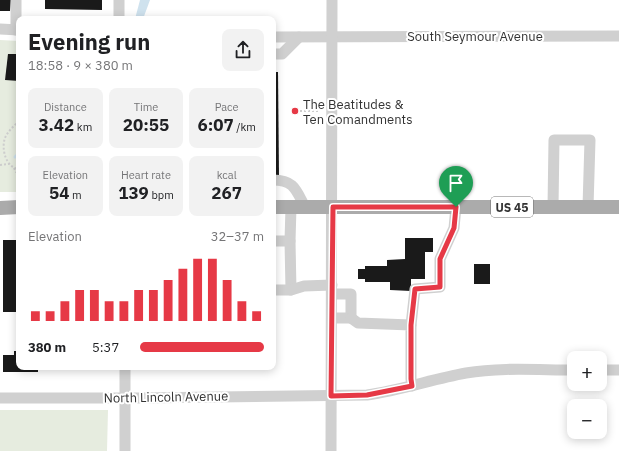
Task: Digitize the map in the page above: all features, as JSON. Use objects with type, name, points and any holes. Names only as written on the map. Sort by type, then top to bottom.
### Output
[{"type":"main road","name":"US 45","points":[[276,207],[619,207]]},
{"type":"main road","points":[[0,208],[16,208]]},
{"type":"street","points":[[16,0],[17,16]]},
{"type":"street","points":[[119,0],[119,16]]},
{"type":"street","points":[[331,451],[333,207],[332,0]]},
{"type":"street","points":[[0,29],[16,30]]},
{"type":"street","name":"South Seymour Avenue","points":[[276,37],[619,36]]},
{"type":"street","points":[[276,54],[282,54],[299,37]]},
{"type":"street","points":[[553,207],[554,140],[590,140],[588,207]]},
{"type":"street","points":[[276,180],[289,182],[294,187],[305,207]]},
{"type":"street","points":[[291,207],[291,290]]},
{"type":"street","points":[[412,386],[411,325],[415,289],[440,287],[441,254],[454,228],[456,207]]},
{"type":"street","points":[[276,240],[290,238]]},
{"type":"street","points":[[276,290],[291,290],[304,286],[332,289],[351,294],[351,318]]},
{"type":"street","points":[[332,318],[351,318],[358,323],[411,325]]},
{"type":"street","points":[[125,370],[125,451]]},
{"type":"street","name":"North Lincoln Avenue","points":[[0,398],[367,395],[466,373],[491,370],[567,370]]},
{"type":"street","points":[[607,370],[619,370]]},
{"type":"path","points":[[298,111],[318,111]]},
{"type":"path","points":[[16,125],[5,139],[4,150],[9,164],[16,172]]},
{"type":"path","points":[[0,165],[9,164]]},
{"type":"shaded area","points":[[0,40],[16,41],[16,192],[0,192]]},
{"type":"shaded area","points":[[0,410],[108,410],[107,451],[0,451]]},
{"type":"water","points":[[140,0],[150,0],[144,16],[136,16]]},
{"type":"building","points":[[0,0],[11,0],[10,11],[0,11]]},
{"type":"building","points":[[45,0],[102,0],[102,10],[45,9]]},
{"type":"building","points":[[8,54],[16,54],[16,81],[5,80]]},
{"type":"building","points":[[276,72],[278,72],[279,177],[276,177]]},
{"type":"building","points":[[405,238],[433,238],[433,252],[425,252],[425,279],[411,279],[411,291],[390,290],[390,282],[365,282],[365,279],[358,279],[358,269],[365,269],[365,266],[387,266],[387,260],[405,259]]},
{"type":"building","points":[[3,240],[16,240],[16,312],[3,312]]},
{"type":"building","points":[[474,264],[490,264],[490,284],[474,284]]},
{"type":"building","points":[[14,351],[16,351],[16,370],[38,370],[38,372],[3,372],[3,355],[14,355]]},
{"type":"place","name":"The Beatitudes & Ten Comandments","points":[[295,111]]},
{"type":"route","points":[[333,207],[456,207],[454,228],[440,259],[440,287],[415,289],[411,325],[412,386],[390,392],[367,395],[331,396],[333,207]]}]
